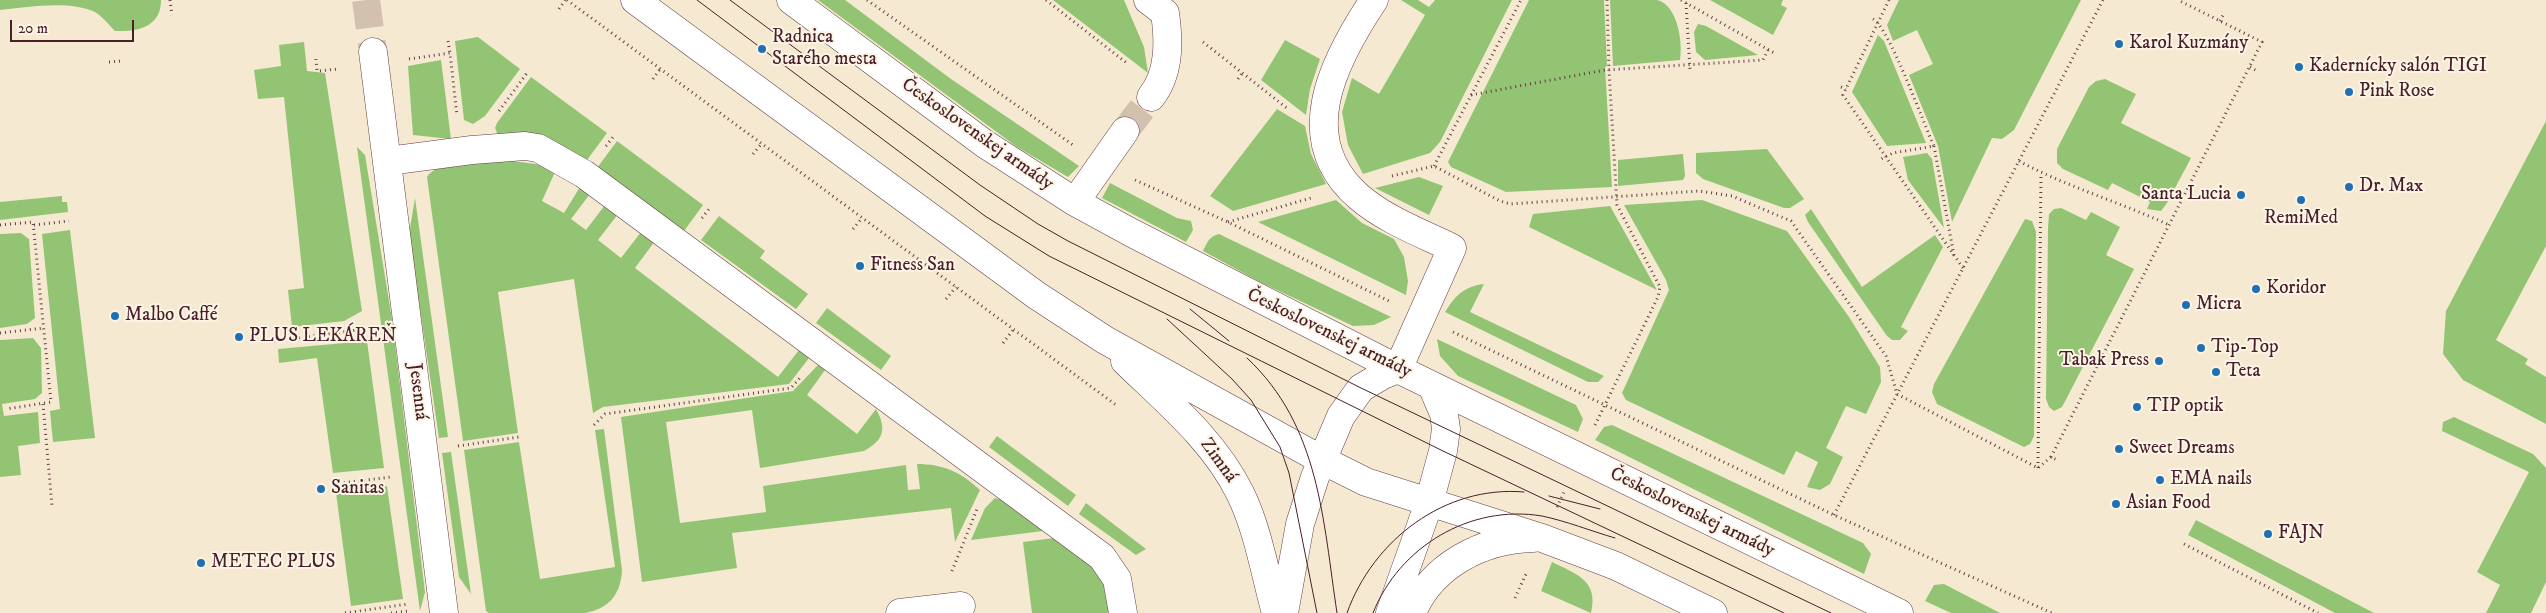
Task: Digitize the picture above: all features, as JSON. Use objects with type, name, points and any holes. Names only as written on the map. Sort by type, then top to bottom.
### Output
[{"type":"street","points":[[635,0],[1036,295],[1105,340],[1322,460],[1366,482],[1542,538],[1616,566],[1713,613]]},
{"type":"street","name":"Československej armády","points":[[791,0],[985,144],[1075,202],[1222,281],[1398,370],[1899,613]]},
{"type":"street","points":[[1148,0],[1165,13],[1168,36],[1166,58],[1158,88],[1151,97]]},
{"type":"street","points":[[1284,613],[1300,524],[1322,460],[1341,416],[1361,388],[1383,375],[1398,370],[1452,248],[1382,214],[1349,188],[1331,159],[1324,134],[1324,112],[1334,68],[1347,42],[1374,0]]},
{"type":"street","name":"Jesenná","points":[[374,58],[444,613]]},
{"type":"street","points":[[1075,202],[1125,132]]},
{"type":"street","points":[[388,161],[481,149],[525,146],[538,148],[584,174],[992,474],[1102,558],[1111,567],[1117,579],[1123,613]]},
{"type":"street","name":"Zimná","points":[[1105,340],[1207,443],[1231,476],[1250,516],[1276,613]]},
{"type":"street","points":[[1390,613],[1429,503],[1443,451],[1446,429],[1444,414],[1432,386]]},
{"type":"street","points":[[1412,613],[1423,591],[1445,567],[1490,545],[1524,538],[1542,538]]},
{"type":"street","points":[[900,613],[949,608]]},
{"type":"path","points":[[170,0],[172,15]]},
{"type":"path","points":[[559,8],[566,0],[1116,406]]},
{"type":"path","points":[[1434,166],[1521,0]]},
{"type":"path","points":[[1515,598],[1579,458],[1658,297],[1660,287],[1617,205],[1607,0]]},
{"type":"path","points":[[1681,0],[1776,54]]},
{"type":"path","points":[[1889,0],[1843,95],[1963,269]]},
{"type":"path","points":[[1834,515],[2103,0]]},
{"type":"path","points":[[2038,468],[2051,457],[2262,42],[2187,2],[2178,0]]},
{"type":"path","points":[[1686,3],[1690,70]]},
{"type":"path","points":[[2220,21],[2224,12]]},
{"type":"path","points":[[1873,19],[1878,22],[1888,39],[1934,146],[1955,259]]},
{"type":"path","points":[[448,41],[458,122]]},
{"type":"path","points":[[1471,95],[1609,70],[1763,60],[1768,50]]},
{"type":"path","points":[[316,59],[317,71],[374,58],[450,53]]},
{"type":"path","points":[[109,62],[121,61]]},
{"type":"path","points":[[2250,66],[2257,70]]},
{"type":"path","points":[[653,79],[660,69]]},
{"type":"path","points":[[1238,78],[1243,72],[1281,104],[1324,134]]},
{"type":"path","points":[[1841,87],[1846,89]]},
{"type":"path","points":[[753,154],[762,143]]},
{"type":"path","points":[[1881,160],[1893,153],[1934,146]]},
{"type":"path","points":[[2019,161],[2042,173],[2126,205],[2169,225]]},
{"type":"path","points":[[1228,222],[1434,166],[1500,201],[1510,204],[1616,195],[1699,191],[1732,196],[1791,221],[1886,356],[1897,394],[2038,468]]},
{"type":"path","points":[[2038,468],[2042,173]]},
{"type":"path","points":[[853,229],[862,218]]},
{"type":"path","points":[[0,226],[33,222],[34,225],[70,222]]},
{"type":"path","points":[[6,408],[52,402],[34,225]]},
{"type":"path","points":[[946,299],[956,287]]},
{"type":"path","points":[[0,333],[44,328]]},
{"type":"path","points":[[274,341],[374,328]]},
{"type":"path","points":[[1003,343],[1013,330]]},
{"type":"path","points":[[594,425],[605,414],[792,388],[823,351]]},
{"type":"path","points":[[43,404],[52,506]]},
{"type":"path","points":[[458,446],[519,437]]},
{"type":"path","points":[[2051,457],[2059,461]]},
{"type":"path","points":[[949,608],[992,474]]},
{"type":"path","points":[[334,484],[394,477]]},
{"type":"path","points":[[2184,544],[2318,613]]},
{"type":"path","points":[[345,613],[411,603]]},
{"type":"path","points":[[391,613],[412,610]]},
{"type":"green space","points":[[0,0],[161,0],[160,9],[153,22],[140,29],[115,31],[98,14],[85,8],[49,5],[0,10]]},
{"type":"green space","points":[[818,0],[845,0],[951,79],[1079,166],[1068,177],[1017,147]]},
{"type":"green space","points":[[1053,0],[1124,0],[1144,47],[1148,73]]},
{"type":"green space","points":[[1401,0],[1418,0],[1429,7],[1435,0],[1512,0],[1440,142],[1430,153],[1363,174],[1348,145],[1342,112],[1352,78],[1379,94],[1425,15]]},
{"type":"green space","points":[[1529,0],[1604,0],[1607,66],[1605,67],[1612,187],[1506,192],[1451,167],[1448,162]]},
{"type":"green space","points":[[1610,0],[1657,0],[1664,3],[1670,9],[1678,26],[1681,44],[1680,60],[1613,66]]},
{"type":"green space","points":[[1710,0],[1783,0],[1781,5],[1787,8],[1773,35]]},
{"type":"green space","points":[[1899,0],[2081,0],[2014,130],[2002,139],[1992,138],[1952,222],[1938,146],[1909,75],[1933,64],[1917,30],[1893,41],[1887,25]]},
{"type":"green space","points":[[1698,24],[1706,26],[1758,55],[1705,60],[1696,52],[1694,32]]},
{"type":"green space","points":[[1878,35],[1884,41],[1926,143],[1887,146],[1852,92]]},
{"type":"green space","points":[[478,37],[520,69],[485,116],[473,124],[464,120],[455,41]]},
{"type":"green space","points":[[1285,40],[1320,59],[1310,89],[1306,115],[1261,80]]},
{"type":"green space","points":[[304,42],[307,71],[325,73],[362,311],[344,321],[292,327],[288,290],[304,288],[284,97],[258,99],[254,70],[281,66],[279,45]]},
{"type":"green space","points":[[441,60],[451,139],[413,135],[408,66]]},
{"type":"green space","points":[[531,77],[607,133],[587,160],[551,142],[499,138],[495,128],[497,123]]},
{"type":"green space","points":[[2105,79],[2136,94],[2121,123],[2191,158],[2161,211],[2147,209],[2150,202],[2112,183],[2108,190],[2063,169],[2057,163],[2057,149],[2089,87],[2096,81]]},
{"type":"green space","points":[[1277,109],[1305,126],[1311,154],[1326,184],[1233,211],[1210,196]]},
{"type":"green space","points":[[2546,121],[2546,246],[2496,340],[2528,359],[2525,364],[2546,377],[2546,424],[2463,380],[2443,354],[2446,311]]},
{"type":"green space","points":[[617,141],[703,205],[684,231],[597,168]]},
{"type":"green space","points":[[357,147],[365,155],[392,319],[425,592],[420,611]]},
{"type":"green space","points":[[1767,149],[1804,199],[1790,208],[1784,208],[1703,179],[1696,173],[1696,153]]},
{"type":"green space","points":[[1927,153],[1932,159],[1944,228],[1908,180],[1903,157]]},
{"type":"green space","points":[[1683,154],[1685,176],[1683,180],[1618,186],[1618,160]]},
{"type":"green space","points":[[497,159],[543,165],[555,172],[542,201],[564,213],[580,187],[590,194],[571,219],[586,230],[605,205],[618,214],[598,240],[621,258],[641,232],[655,241],[635,268],[778,377],[799,350],[809,358],[789,384],[603,407],[593,413],[574,279],[498,292],[518,433],[463,441],[427,177],[439,168],[449,165]]},
{"type":"green space","points":[[1419,177],[1443,186],[1429,215],[1375,188]]},
{"type":"green space","points":[[1110,183],[1177,218],[1191,221],[1193,230],[1186,242],[1102,198]]},
{"type":"green space","points":[[62,196],[62,202],[67,202],[68,212],[0,220],[0,202]]},
{"type":"green space","points":[[415,198],[448,437],[439,438],[409,234]]},
{"type":"green space","points":[[1336,200],[1362,223],[1394,239],[1404,257],[1408,281],[1406,295],[1258,222]]},
{"type":"green space","points":[[1702,200],[1787,231],[1849,317],[1880,367],[1881,382],[1866,414],[1846,406],[1826,448],[1843,457],[1830,484],[1820,490],[1807,487],[1818,462],[1796,451],[1784,475],[1626,400],[1622,393],[1669,290],[1666,280],[1624,205]]},
{"type":"green space","points":[[1610,206],[1657,290],[1529,227],[1533,214]]},
{"type":"green space","points":[[2061,208],[2086,220],[2091,212],[2120,227],[2106,255],[2134,269],[2062,407],[2054,411],[2049,407],[2046,399],[2048,229],[2049,214],[2054,209]]},
{"type":"green space","points":[[1811,209],[1862,287],[1935,235],[1943,247],[1901,327],[1908,331],[1900,340],[1892,340],[1887,336],[1808,222],[1805,215]]},
{"type":"green space","points":[[719,216],[765,251],[760,258],[808,294],[796,309],[701,240]]},
{"type":"green space","points":[[2025,219],[2032,221],[2036,232],[2034,436],[2030,444],[2024,447],[1937,404],[1932,392],[1934,384]]},
{"type":"green space","points":[[70,230],[95,438],[53,442],[50,411],[60,409],[42,234]]},
{"type":"green space","points":[[21,233],[29,239],[35,318],[27,324],[0,328],[0,234]]},
{"type":"green space","points":[[1219,234],[1391,317],[1374,325],[1353,326],[1260,282],[1203,251],[1211,238]]},
{"type":"green space","points":[[1484,284],[1470,312],[1604,376],[1598,382],[1588,382],[1445,312],[1465,290]]},
{"type":"green space","points":[[827,308],[891,356],[881,370],[816,323]]},
{"type":"green space","points":[[33,338],[41,348],[42,393],[35,399],[2,404],[4,416],[38,412],[40,443],[18,446],[21,475],[0,477],[0,340]]},
{"type":"green space","points":[[1437,339],[1576,405],[1583,419],[1578,432],[1458,376],[1440,356]]},
{"type":"green space","points":[[367,341],[384,468],[333,473],[317,358],[279,363],[278,349]]},
{"type":"green space","points":[[818,365],[825,370],[807,395],[857,434],[876,409],[882,422],[882,433],[876,443],[864,451],[760,468],[752,410],[666,422],[680,523],[766,512],[763,486],[906,465],[908,490],[920,489],[917,464],[926,464],[951,470],[966,478],[980,490],[955,542],[951,508],[732,533],[737,568],[642,582],[621,417],[793,391]]},
{"type":"green space","points":[[2454,417],[2533,454],[2546,468],[2546,582],[2531,613],[2486,613],[2500,585],[2477,572],[2529,472],[2442,431],[2443,422]]},
{"type":"green space","points":[[1612,425],[1863,543],[1871,554],[1864,574],[1595,440],[1604,427]]},
{"type":"green space","points":[[604,429],[622,570],[616,593],[601,608],[585,613],[489,613],[486,611],[464,450],[519,442],[540,579],[615,567],[595,430]]},
{"type":"green space","points":[[997,436],[1076,495],[1068,506],[989,447]]},
{"type":"green space","points":[[451,452],[471,594],[459,577],[442,453]]},
{"type":"green space","points":[[387,486],[403,599],[351,606],[336,493]]},
{"type":"green space","points":[[995,498],[1004,500],[1051,530],[971,540],[985,508]]},
{"type":"green space","points":[[1086,503],[1146,549],[1136,555],[1079,514]]},
{"type":"green space","points":[[2196,520],[2374,613],[2335,613],[2188,535]]},
{"type":"green space","points":[[1062,537],[1107,580],[1114,613],[1032,613],[1023,542]]},
{"type":"green space","points":[[1552,562],[1577,575],[1589,586],[1593,602],[1591,613],[1541,591]]},
{"type":"green space","points":[[1944,584],[2000,613],[1951,613],[1925,601],[1934,585]]},
{"type":"tunnel","points":[[366,0],[373,52]]},
{"type":"tunnel","points":[[1125,131],[1151,97]]},
{"type":"tram line","points":[[697,0],[985,216],[1049,256],[1443,451],[1784,613]]},
{"type":"tram line","points":[[730,0],[980,185],[1038,224],[1068,241],[1361,388],[1831,613]]},
{"type":"tram line","points":[[1190,309],[1229,341]]},
{"type":"tram line","points":[[1167,319],[1232,379],[1251,400],[1280,447],[1289,473],[1317,613]]},
{"type":"tram line","points":[[1247,358],[1271,385],[1290,414],[1304,444],[1322,510],[1337,613]]},
{"type":"tram line","points":[[1347,613],[1359,587],[1375,562],[1394,541],[1416,522],[1440,508],[1467,498],[1495,492],[1524,492]]},
{"type":"tram line","points":[[1549,496],[1600,509]]},
{"type":"tram line","points":[[1373,613],[1385,589],[1400,568],[1419,550],[1440,535],[1464,524],[1489,517],[1515,514],[1542,516],[1615,538]]},
{"type":"place","name":"Karol Kuzmány","points":[[2119,44]]},
{"type":"place","name":"Radnica Starého mesta","points":[[762,49]]},
{"type":"place","name":"Kadernícky salón TIGI","points":[[2299,67]]},
{"type":"place","name":"Pink Rose","points":[[2349,92]]},
{"type":"place","name":"Dr. Max","points":[[2349,187]]},
{"type":"place","name":"Santa Lucia","points":[[2241,195]]},
{"type":"place","name":"RemiMed","points":[[2301,200]]},
{"type":"place","name":"Fitness San","points":[[860,266]]},
{"type":"place","name":"Koridor","points":[[2256,289]]},
{"type":"place","name":"Micra","points":[[2186,305]]},
{"type":"place","name":"Malbo Caffé","points":[[115,316]]},
{"type":"place","name":"PLUS LEKÁREŇ","points":[[239,337]]},
{"type":"place","name":"Tip-Top","points":[[2201,348]]},
{"type":"place","name":"Tabak Press","points":[[2159,361]]},
{"type":"place","name":"Teta","points":[[2216,372]]},
{"type":"place","name":"TIP optik","points":[[2137,407]]},
{"type":"place","name":"Sweet Dreams","points":[[2119,449]]},
{"type":"place","name":"EMA nails","points":[[2160,480]]},
{"type":"place","name":"Sanitas","points":[[321,489]]},
{"type":"place","name":"Asian Food","points":[[2116,504]]},
{"type":"place","name":"FAJN","points":[[2268,534]]},
{"type":"place","name":"METEC PLUS","points":[[201,563]]}]
